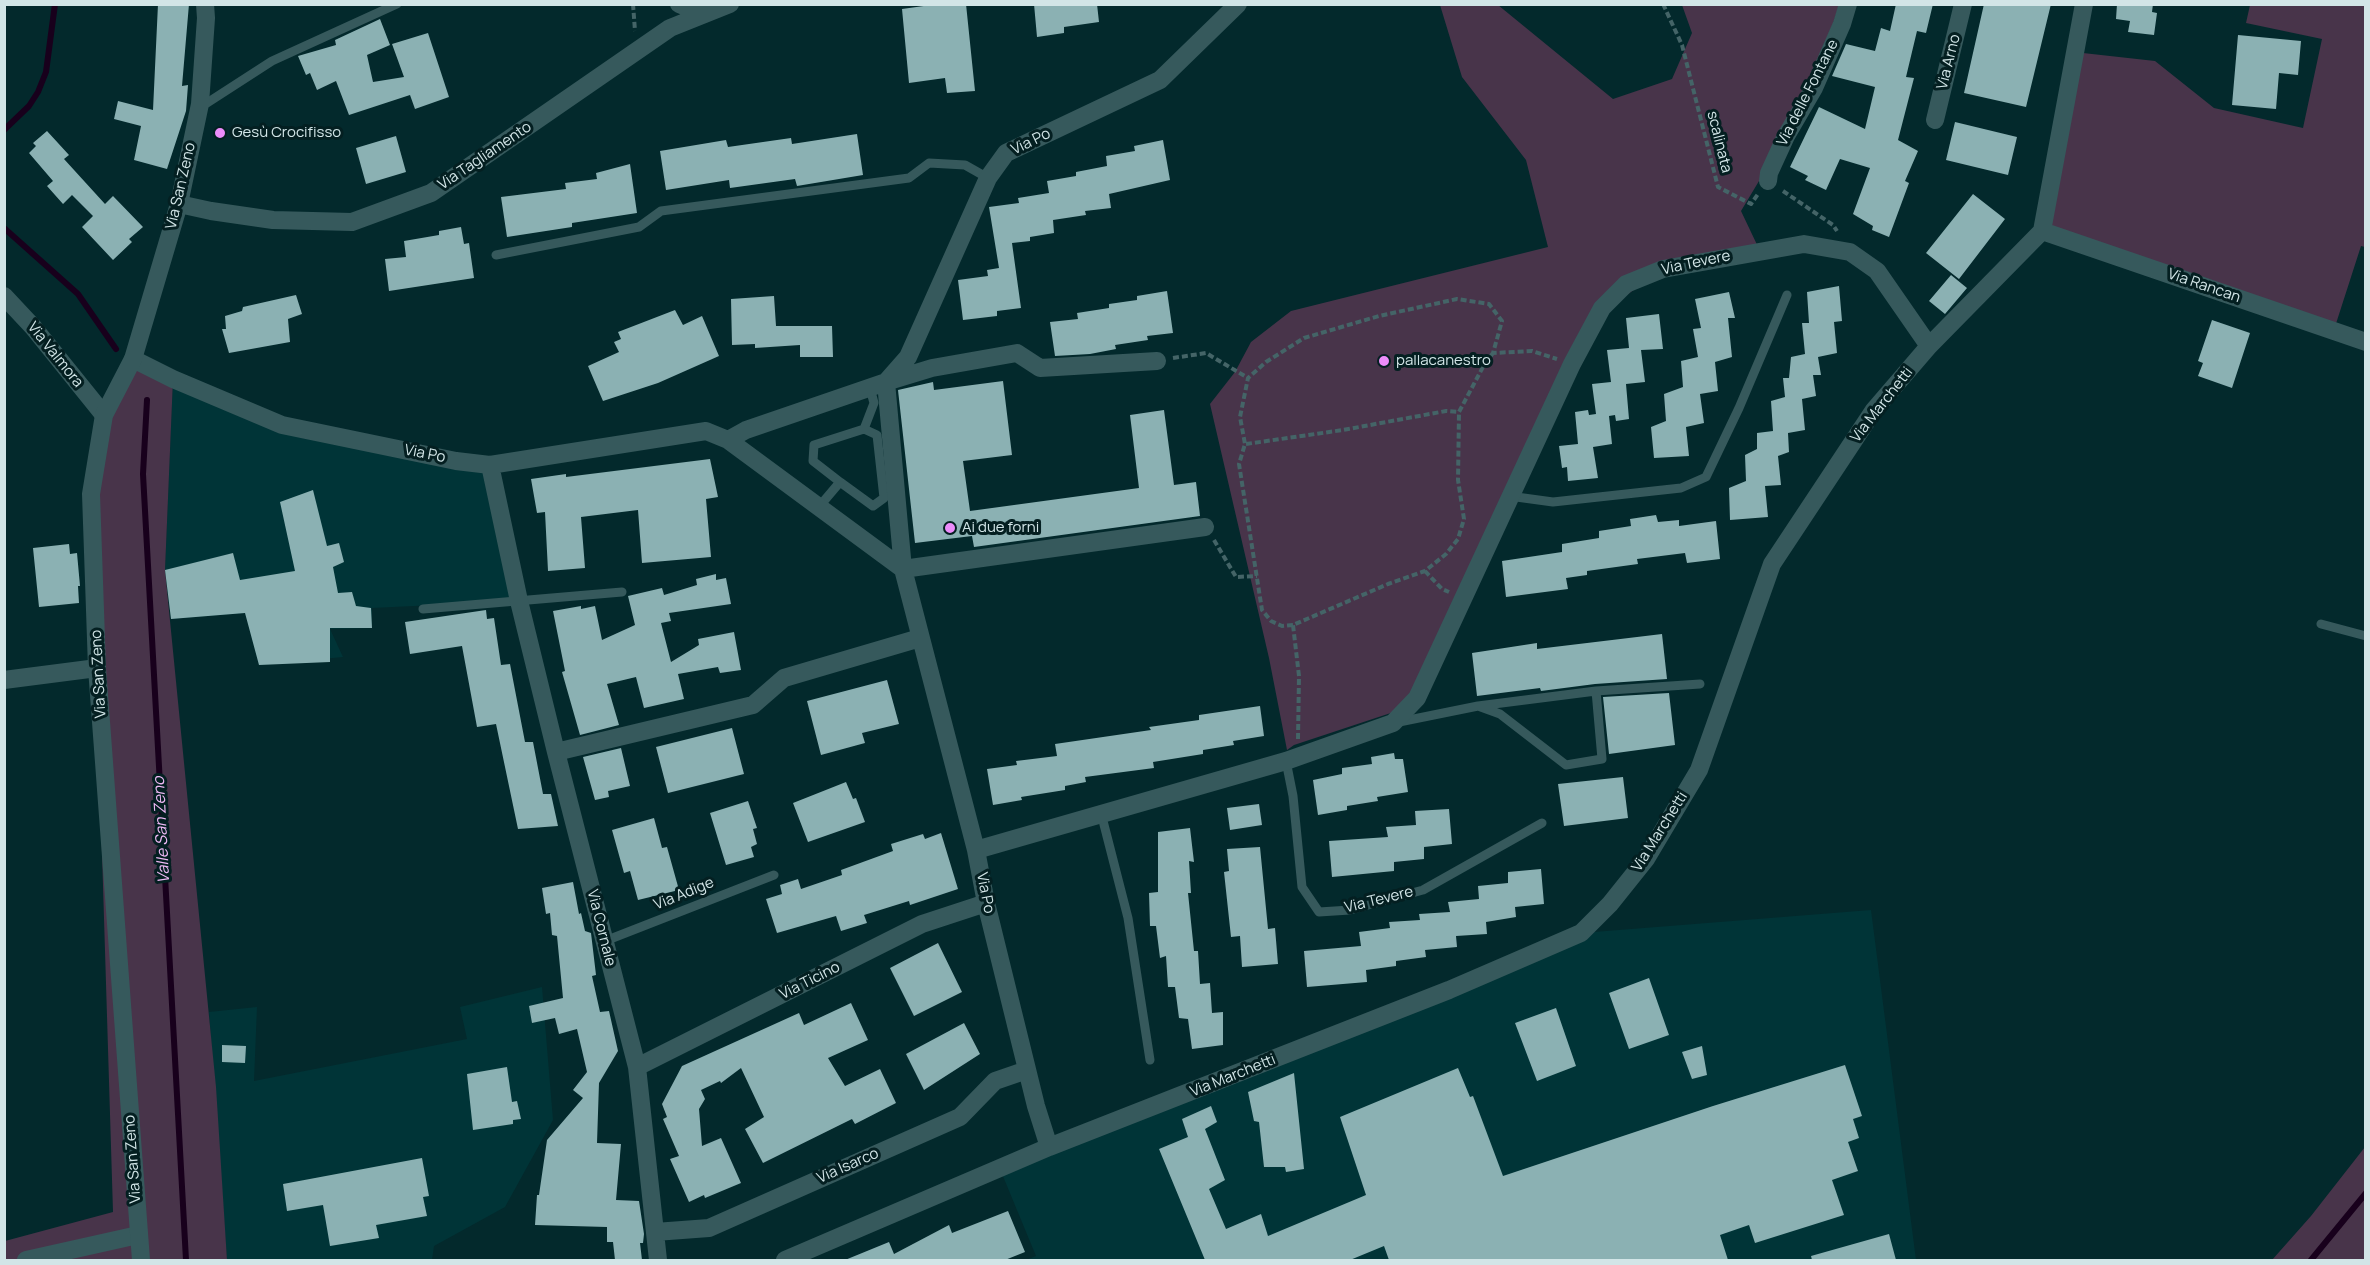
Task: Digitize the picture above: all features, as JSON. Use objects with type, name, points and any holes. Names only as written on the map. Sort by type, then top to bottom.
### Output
[{"type":"street","name":"Via San Zeno","points":[[141,1260],[97,668],[91,494],[104,415],[133,359],[178,204],[200,104],[205,4]]},
{"type":"street","points":[[679,4],[703,14]]},
{"type":"street","name":"Via Tagliamento","points":[[178,204],[273,220],[352,222],[431,193],[670,28],[730,4]]},
{"type":"street","name":"Via Po","points":[[878,385],[908,357],[988,178],[1006,153],[1160,80],[1238,4]]},
{"type":"street","name":"Via delle Fontane","points":[[1768,181],[1769,173],[1786,136],[1814,88],[1842,24],[1848,4]]},
{"type":"street","name":"Via Arno","points":[[1935,120],[1963,4]]},
{"type":"street","points":[[2042,231],[2084,4]]},
{"type":"street","name":"Via Rancan","points":[[2042,231],[2366,342]]},
{"type":"street","name":"Via Marchetti","points":[[785,1260],[1049,1147],[1439,994],[1581,933],[1610,904],[1646,859],[1699,770],[1772,564],[1874,410],[1929,346],[2042,231]]},
{"type":"street","name":"Via Tevere","points":[[976,850],[1294,757],[1393,723],[1417,698],[1572,364],[1602,308],[1626,284],[1663,269],[1804,244],[1850,252],[1877,271],[1929,346]]},
{"type":"street","name":"Via Valmora","points":[[4,296],[33,327],[104,415]]},
{"type":"street","name":"Via Po","points":[[728,440],[746,430],[932,368],[1017,353],[1040,368],[1157,361]]},
{"type":"street","name":"Via Po","points":[[133,359],[172,379],[282,425],[456,461],[490,465],[706,431],[728,440],[903,569]]},
{"type":"street","name":"Via Po","points":[[878,385],[903,569],[976,850],[986,903],[1027,1070],[1049,1147]]},
{"type":"street","name":"Via Cornale","points":[[490,465],[519,600],[556,752],[637,1067],[658,1260]]},
{"type":"street","points":[[903,569],[1205,527]]},
{"type":"street","points":[[556,752],[753,705],[783,678],[920,638]]},
{"type":"street","points":[[4,680],[97,668]]},
{"type":"street","name":"Via Ticino","points":[[637,1067],[922,924],[986,903]]},
{"type":"street","name":"Via Isarco","points":[[655,1232],[709,1228],[960,1117],[995,1082],[1027,1070]]},
{"type":"street","points":[[27,1260],[138,1235]]},
{"type":"lane","points":[[200,104],[207,103],[272,61],[397,4]]},
{"type":"lane","points":[[496,255],[639,227],[661,211],[909,178],[929,163],[965,165],[988,178]]},
{"type":"lane","points":[[1509,496],[1553,502],[1681,488],[1706,477],[1739,408],[1787,295]]},
{"type":"lane","points":[[864,429],[878,385]]},
{"type":"lane","points":[[864,429],[877,435],[884,498],[873,506],[840,482],[813,461],[814,445],[864,429]]},
{"type":"lane","points":[[818,507],[840,482]]},
{"type":"lane","points":[[423,609],[622,592]]},
{"type":"lane","points":[[2321,624],[2366,636]]},
{"type":"lane","name":"Via Tevere","points":[[1393,723],[1478,706],[1596,690],[1700,684]]},
{"type":"lane","points":[[1478,706],[1500,714],[1566,765],[1602,759],[1596,690]]},
{"type":"lane","name":"Via Tevere","points":[[1294,757],[1293,796],[1302,887],[1319,912],[1350,909],[1423,890],[1542,823]]},
{"type":"lane","points":[[1101,813],[1128,918],[1150,1060]]},
{"type":"lane","name":"Via Adige","points":[[605,941],[774,875]]},
{"type":"path","points":[[633,4],[637,49]]},
{"type":"path","name":"scalinata","points":[[1663,4],[1682,45],[1718,187],[1751,204],[1768,181]]},
{"type":"path","points":[[1768,181],[1833,225],[1850,252]]},
{"type":"path","points":[[1457,299],[1490,304],[1502,321],[1493,353],[1458,412],[1458,480],[1464,519],[1458,539],[1446,555],[1425,571],[1388,584],[1293,625],[1282,626],[1271,621],[1262,610],[1239,464],[1245,444],[1240,417],[1248,378],[1266,362],[1304,338],[1378,316],[1457,299]]},
{"type":"path","points":[[1493,353],[1532,351],[1572,364]]},
{"type":"path","points":[[1157,361],[1206,353],[1248,378]]},
{"type":"path","points":[[1245,444],[1343,430],[1446,411],[1458,412]]},
{"type":"path","points":[[1205,527],[1236,577],[1257,576]]},
{"type":"path","points":[[1425,571],[1442,589],[1463,599]]},
{"type":"path","points":[[1293,625],[1299,676],[1294,757]]},
{"type":"shaded area","points":[[1440,5],[1498,5],[1613,99],[1672,79],[1692,33],[1682,5],[1839,5],[1833,24],[1774,156],[1741,211],[1760,251],[1654,275],[1612,306],[1475,568],[1421,703],[1294,745],[1287,750],[1269,658],[1210,404],[1235,372],[1251,342],[1291,311],[1548,247],[1526,160],[1462,77]]},
{"type":"shaded area","points":[[2250,5],[2365,5],[2365,247],[2361,246],[2332,336],[2033,232],[2074,52],[2155,61],[2214,108],[2303,128],[2322,39],[2246,23]]},
{"type":"shaded area","points":[[133,359],[173,379],[165,570],[216,1087],[227,1260],[5,1260],[5,1241],[113,1212],[91,494],[104,415]]},
{"type":"shaded area","points":[[173,379],[282,425],[490,465],[519,601],[372,608],[372,628],[330,629],[343,657],[259,665],[245,613],[171,619],[165,570]]},
{"type":"shaded area","points":[[1871,910],[1916,1260],[1026,1260],[1036,1256],[1000,1169],[1581,933]]},
{"type":"shaded area","points":[[542,987],[553,1120],[505,1207],[434,1246],[432,1260],[227,1260],[209,1012],[257,1007],[254,1081],[467,1039],[460,1007]]},
{"type":"shaded area","points":[[2365,1147],[2365,1260],[2272,1260],[2311,1216]]},
{"type":"building","points":[[158,4],[189,4],[182,86],[188,85],[186,111],[167,169],[134,160],[141,126],[114,119],[118,101],[153,110]]},
{"type":"building","points":[[938,4],[966,4],[975,91],[947,93],[945,78],[909,83],[902,9]]},
{"type":"building","points":[[1034,4],[1097,4],[1099,22],[1064,27],[1064,33],[1037,37]]},
{"type":"building","points":[[1896,4],[1933,4],[1926,33],[1917,31],[1906,77],[1914,78],[1898,140],[1918,151],[1905,181],[1909,183],[1889,237],[1872,230],[1873,226],[1853,214],[1870,168],[1840,159],[1826,190],[1805,180],[1808,176],[1790,167],[1819,107],[1865,129],[1875,87],[1832,76],[1846,44],[1875,51],[1881,28],[1890,31]]},
{"type":"building","points":[[1984,4],[2051,4],[2026,107],[1964,93]]},
{"type":"building","points":[[2117,4],[2153,4],[2152,12],[2157,13],[2154,35],[2128,32],[2130,21],[2116,19]]},
{"type":"building","points":[[380,19],[390,45],[367,55],[373,82],[404,77],[392,44],[428,33],[449,97],[415,109],[410,95],[349,115],[336,81],[317,90],[310,73],[306,75],[298,56],[336,45],[335,40]]},
{"type":"building","points":[[2238,35],[2301,41],[2298,75],[2279,73],[2276,109],[2232,105]]},
{"type":"building","points":[[1955,122],[2017,137],[2008,175],[1946,160]]},
{"type":"building","points":[[47,131],[69,155],[64,159],[105,204],[113,196],[143,227],[129,239],[132,242],[113,260],[82,227],[93,216],[72,195],[63,204],[47,186],[53,181],[29,153],[36,146],[33,143]]},
{"type":"building","points":[[857,134],[863,175],[797,186],[795,179],[730,188],[729,180],[666,190],[660,151],[726,140],[728,147],[791,138],[792,144]]},
{"type":"building","points":[[396,136],[406,172],[366,184],[356,148]]},
{"type":"building","points":[[1163,140],[1170,180],[1109,194],[1111,208],[1085,211],[1086,215],[1053,220],[1054,233],[1030,237],[1030,241],[1012,243],[1021,308],[997,311],[997,316],[963,320],[958,280],[988,276],[987,270],[999,268],[989,207],[1019,203],[1018,198],[1049,193],[1047,181],[1076,176],[1076,172],[1107,166],[1106,156],[1135,151],[1134,146]]},
{"type":"building","points":[[630,164],[637,213],[572,223],[572,227],[507,237],[501,197],[566,189],[565,183],[597,179],[596,173]]},
{"type":"building","points":[[1973,194],[2005,219],[1959,279],[1926,253]]},
{"type":"building","points":[[461,227],[464,244],[469,243],[474,278],[389,291],[385,259],[406,257],[404,241],[439,235],[439,231]]},
{"type":"building","points":[[1951,275],[1967,288],[1945,314],[1929,301]]},
{"type":"building","points":[[1839,286],[1842,321],[1834,322],[1837,353],[1818,357],[1821,375],[1813,375],[1816,396],[1802,399],[1805,430],[1788,433],[1789,452],[1778,456],[1781,485],[1765,486],[1768,517],[1730,520],[1729,488],[1746,481],[1745,455],[1757,449],[1757,433],[1773,431],[1771,401],[1785,397],[1783,378],[1789,378],[1791,357],[1805,354],[1802,323],[1809,323],[1807,292]]},
{"type":"building","points":[[1167,291],[1173,333],[1147,336],[1148,340],[1115,345],[1116,349],[1090,354],[1055,356],[1050,322],[1078,319],[1077,313],[1109,308],[1109,304],[1137,300],[1137,296]]},
{"type":"building","points":[[1729,292],[1735,318],[1728,318],[1732,357],[1715,362],[1718,391],[1700,394],[1704,423],[1686,427],[1689,456],[1654,458],[1651,427],[1666,421],[1664,394],[1683,387],[1681,361],[1698,357],[1693,329],[1701,328],[1695,299]]},
{"type":"building","points":[[296,295],[302,314],[288,319],[290,342],[229,353],[222,329],[226,329],[225,316],[242,311],[243,307]]},
{"type":"building","points":[[774,296],[776,326],[832,326],[833,357],[800,357],[800,345],[755,348],[755,344],[732,345],[731,299]]},
{"type":"building","points":[[675,310],[683,325],[702,316],[719,356],[658,383],[603,401],[588,366],[619,352],[614,342],[621,339],[618,332]]},
{"type":"building","points":[[1659,314],[1663,349],[1641,350],[1645,382],[1626,384],[1629,419],[1616,421],[1615,415],[1609,416],[1612,444],[1593,447],[1598,478],[1568,481],[1567,467],[1562,468],[1559,446],[1578,444],[1575,412],[1588,410],[1589,415],[1596,414],[1592,384],[1611,382],[1607,350],[1629,348],[1626,318]]},
{"type":"building","points":[[2212,320],[2250,333],[2232,388],[2198,376],[2203,363],[2198,361]]},
{"type":"building","points":[[1003,381],[1012,455],[963,461],[970,511],[1139,488],[1130,415],[1164,410],[1174,485],[1196,482],[1200,516],[974,547],[972,536],[915,543],[898,390],[933,382],[934,390]]},
{"type":"building","points":[[710,459],[718,497],[706,499],[711,557],[642,563],[638,510],[581,517],[585,568],[548,571],[545,512],[537,513],[531,479],[566,474],[566,477]]},
{"type":"building","points":[[313,490],[327,546],[339,543],[344,562],[333,567],[338,593],[352,592],[356,606],[371,608],[372,628],[330,628],[330,662],[259,665],[245,613],[171,619],[165,570],[233,553],[240,580],[295,571],[280,502]]},
{"type":"building","points":[[1656,515],[1658,522],[1679,520],[1679,526],[1716,521],[1720,559],[1687,563],[1685,553],[1637,559],[1638,564],[1587,571],[1587,575],[1566,578],[1568,589],[1506,597],[1502,561],[1562,552],[1562,544],[1599,538],[1599,531],[1631,526],[1630,519]]},
{"type":"building","points":[[69,544],[70,554],[77,553],[79,603],[39,607],[33,548]]},
{"type":"building","points":[[716,574],[716,580],[726,578],[731,604],[669,613],[671,621],[661,623],[671,662],[699,645],[698,639],[734,632],[741,670],[720,673],[718,667],[678,674],[684,699],[644,708],[636,677],[607,684],[619,725],[580,735],[562,672],[565,671],[553,611],[595,606],[602,640],[635,625],[628,596],[662,588],[664,595],[697,585],[696,579]]},
{"type":"building","points":[[486,610],[487,619],[494,618],[501,665],[510,664],[525,742],[533,742],[543,794],[551,794],[558,826],[518,829],[496,724],[477,727],[462,646],[410,654],[405,622]]},
{"type":"building","points":[[1662,634],[1667,679],[1595,684],[1541,691],[1540,688],[1477,696],[1472,653],[1537,643],[1537,649]]},
{"type":"building","points":[[887,680],[899,724],[862,733],[865,743],[821,755],[807,701]]},
{"type":"building","points":[[1669,693],[1675,745],[1609,754],[1603,697]]},
{"type":"building","points":[[1260,706],[1264,736],[1233,741],[1234,745],[1203,750],[1203,754],[1153,762],[1154,768],[1085,777],[1086,782],[1065,786],[1065,790],[1021,797],[1022,800],[993,805],[987,769],[1017,765],[1016,761],[1057,756],[1055,744],[1151,730],[1149,727],[1199,720],[1199,715]]},
{"type":"building","points":[[732,728],[744,774],[668,793],[656,747]]},
{"type":"building","points":[[621,748],[630,786],[608,791],[609,797],[595,800],[583,757]]},
{"type":"building","points":[[1394,753],[1395,759],[1403,759],[1408,792],[1377,797],[1378,801],[1347,806],[1347,810],[1318,815],[1313,780],[1342,774],[1342,768],[1372,764],[1371,757]]},
{"type":"building","points":[[1623,777],[1628,818],[1564,826],[1558,784]]},
{"type":"building","points":[[846,782],[853,799],[856,798],[865,822],[808,842],[793,803]]},
{"type":"building","points":[[748,801],[757,828],[753,829],[757,844],[751,847],[754,857],[726,865],[710,813]]},
{"type":"building","points":[[1259,804],[1262,825],[1230,830],[1227,808]]},
{"type":"building","points":[[1449,809],[1452,844],[1424,847],[1424,859],[1394,862],[1394,871],[1332,877],[1329,841],[1388,837],[1386,827],[1416,825],[1415,811]]},
{"type":"building","points":[[654,818],[662,848],[667,847],[679,890],[638,900],[630,871],[624,873],[612,830]]},
{"type":"building","points":[[1190,828],[1194,862],[1189,861],[1191,893],[1188,893],[1194,951],[1198,951],[1200,984],[1210,983],[1212,1013],[1223,1012],[1223,1045],[1192,1049],[1188,1019],[1179,1018],[1175,987],[1168,987],[1166,956],[1160,958],[1156,926],[1150,926],[1149,893],[1158,892],[1158,832]]},
{"type":"building","points":[[941,833],[958,889],[910,905],[909,901],[864,915],[867,923],[841,931],[836,916],[777,933],[766,899],[782,894],[780,885],[798,879],[801,889],[842,875],[841,870],[893,851],[891,844],[923,834],[925,839]]},
{"type":"building","points":[[1260,847],[1268,929],[1275,928],[1278,964],[1242,967],[1240,936],[1231,937],[1224,872],[1229,871],[1227,849]]},
{"type":"building","points":[[1541,869],[1544,904],[1515,907],[1516,917],[1486,922],[1487,934],[1456,936],[1457,947],[1425,950],[1426,957],[1396,961],[1396,966],[1366,970],[1367,982],[1307,987],[1304,951],[1361,946],[1359,932],[1390,928],[1389,922],[1420,920],[1419,914],[1450,912],[1448,902],[1479,899],[1478,886],[1508,883],[1508,872]]},
{"type":"building","points":[[573,882],[585,931],[591,933],[596,975],[592,976],[600,1012],[609,1011],[618,1051],[599,1083],[597,1143],[621,1144],[616,1200],[639,1201],[644,1234],[643,1243],[640,1243],[642,1260],[615,1260],[613,1242],[607,1242],[607,1227],[535,1225],[537,1195],[539,1195],[547,1140],[583,1098],[573,1090],[587,1072],[577,1029],[559,1034],[555,1018],[532,1023],[529,1006],[563,998],[557,936],[552,935],[550,913],[546,914],[542,888]]},
{"type":"building","points":[[938,943],[962,992],[914,1016],[890,968]]},
{"type":"building","points":[[1649,978],[1669,1035],[1629,1049],[1609,993]]},
{"type":"building","points":[[851,1003],[868,1040],[828,1058],[845,1086],[880,1069],[896,1103],[855,1124],[852,1119],[763,1163],[745,1129],[764,1117],[741,1068],[721,1083],[720,1081],[701,1090],[705,1099],[699,1109],[702,1146],[721,1138],[741,1183],[689,1202],[670,1159],[679,1156],[663,1119],[667,1117],[662,1104],[682,1066],[799,1013],[804,1025]]},
{"type":"building","points":[[1556,1008],[1576,1066],[1537,1081],[1515,1023]]},
{"type":"building","points":[[964,1023],[980,1054],[924,1090],[906,1054]]},
{"type":"building","points":[[222,1045],[246,1046],[245,1063],[222,1062]]},
{"type":"building","points":[[1702,1046],[1707,1075],[1692,1079],[1682,1052]]},
{"type":"building","points":[[1845,1065],[1862,1116],[1853,1119],[1859,1138],[1848,1142],[1858,1171],[1832,1180],[1844,1215],[1755,1243],[1749,1225],[1720,1235],[1728,1260],[1389,1260],[1384,1246],[1350,1260],[1205,1260],[1159,1149],[1188,1137],[1182,1119],[1211,1106],[1217,1122],[1205,1129],[1225,1180],[1209,1189],[1226,1229],[1261,1214],[1268,1236],[1366,1195],[1340,1117],[1458,1068],[1470,1097],[1473,1096],[1503,1176]]},
{"type":"building","points":[[507,1067],[512,1102],[517,1101],[521,1119],[513,1120],[513,1124],[473,1130],[467,1074]]},
{"type":"building","points":[[1294,1073],[1304,1169],[1286,1172],[1285,1167],[1264,1167],[1259,1122],[1254,1121],[1248,1092]]},
{"type":"building","points":[[422,1158],[429,1196],[423,1197],[427,1216],[376,1225],[379,1238],[330,1246],[323,1205],[287,1211],[283,1184]]},
{"type":"building","points":[[1008,1211],[1025,1252],[1005,1260],[845,1260],[889,1242],[894,1254],[949,1225],[952,1233]]},
{"type":"building","points":[[1889,1234],[1896,1260],[1812,1260],[1811,1256]]},
{"type":"waterway","points":[[4,130],[29,106],[38,92],[46,72],[55,4]]},
{"type":"waterway","name":"Valle San Zeno","points":[[4,228],[78,294],[116,349]]},
{"type":"waterway","name":"Valle San Zeno","points":[[147,400],[143,474],[186,1260]]},
{"type":"waterway","points":[[2311,1260],[2366,1193]]},
{"type":"place","name":"Gesù Crocifisso","points":[[220,133]]},
{"type":"place","name":"pallacanestro","points":[[1384,361]]},
{"type":"place","name":"Ai due forni","points":[[950,528]]}]
